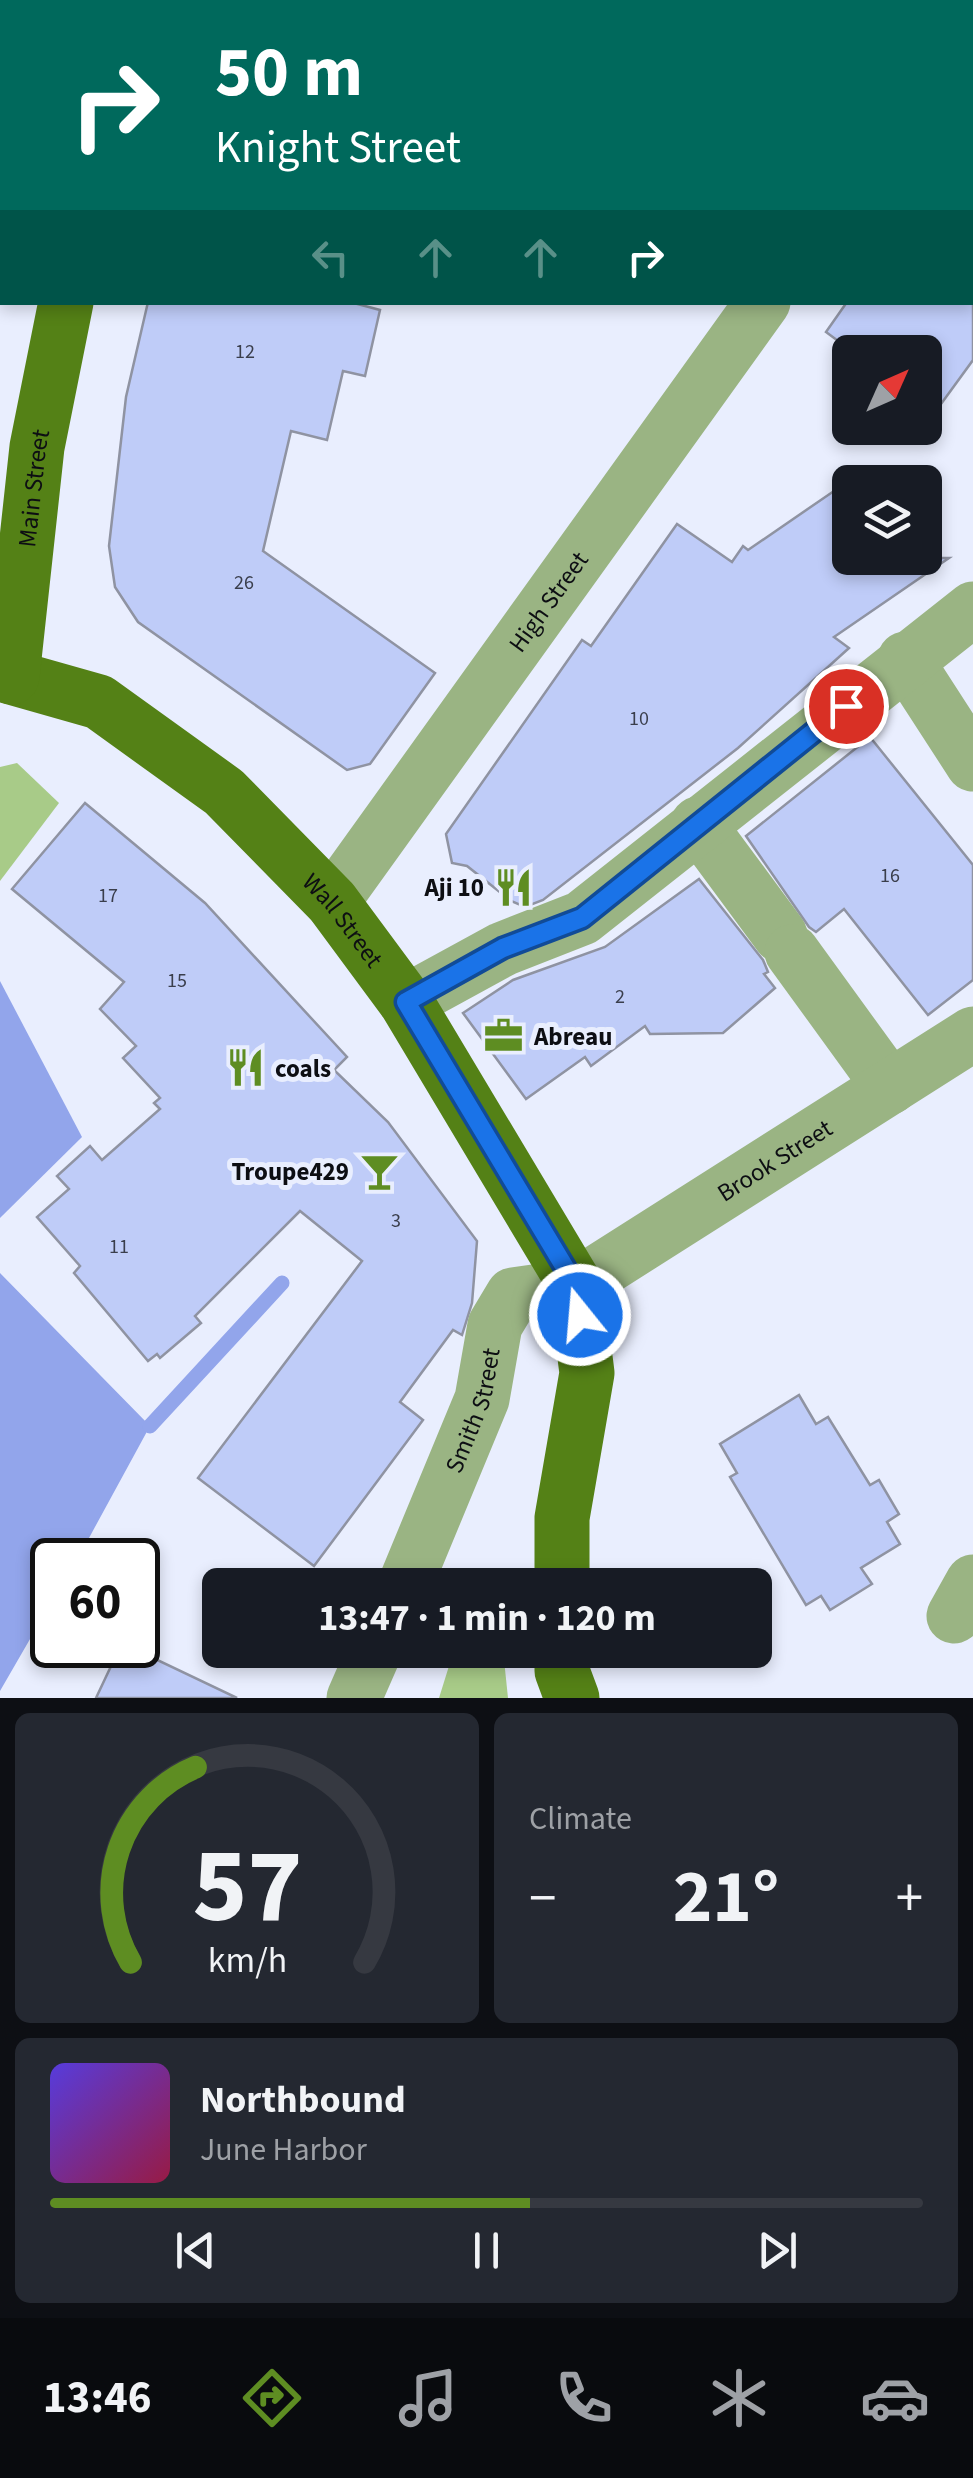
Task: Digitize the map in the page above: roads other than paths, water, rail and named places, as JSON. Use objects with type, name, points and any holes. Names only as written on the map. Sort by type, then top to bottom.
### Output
[{"type":"main road","name":"Main Street","points":[[6,675],[37,447],[65,305]]},
{"type":"main road","name":"Wall Street","points":[[6,675],[99,702],[224,792],[332,902],[406,1002],[576,1286]]},
{"type":"main road","points":[[562,1568],[562,1518],[587,1373],[576,1286]]},
{"type":"main road","points":[[562,1668],[572,1698]]},
{"type":"street","name":"High Street","points":[[332,902],[761,305]]},
{"type":"street","points":[[406,1002],[503,948],[582,918],[904,658],[973,609]]},
{"type":"street","points":[[904,658],[973,764]]},
{"type":"street","points":[[698,824],[890,1087]]},
{"type":"street","name":"Brook Street","points":[[576,1286],[973,1034]]},
{"type":"street","name":"Smith Street","points":[[412,1568],[482,1398],[495,1325],[513,1294],[576,1286]]},
{"type":"water","points":[[0,981],[82,1137],[0,1218]]},
{"type":"water","points":[[0,1273],[150,1426],[89,1538],[30,1538],[30,1639],[0,1691]]},
{"type":"waterway","points":[[150,1426],[282,1283]]},
{"type":"place","name":"Aji 10","points":[[514,887]]},
{"type":"place","name":"Abreau","points":[[504,1036]]},
{"type":"place","name":"coals","points":[[245,1068]]},
{"type":"place","name":"Troupe429","points":[[379,1171]]}]
